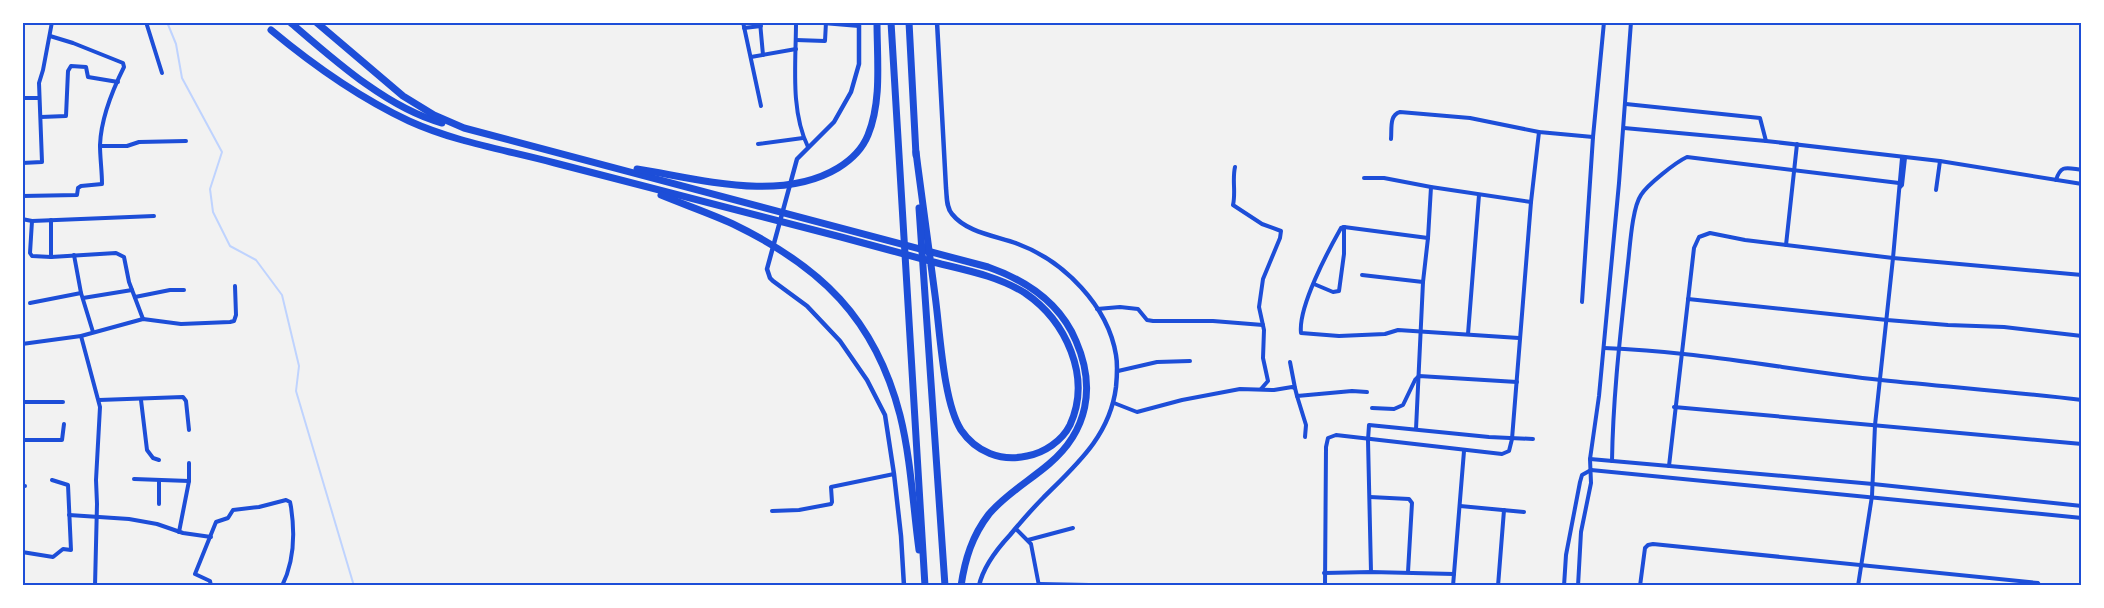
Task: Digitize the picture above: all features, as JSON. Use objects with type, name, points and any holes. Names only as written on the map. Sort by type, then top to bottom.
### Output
[{"type":"highway","points":[[290,22],[344,66],[390,99],[430,119],[948,256],[1005,273],[1021,280],[1045,298],[1075,337],[1086,368],[1085,410],[1077,430],[1056,458],[1009,495],[986,520],[973,540],[961,585]]},
{"type":"highway","points":[[316,22],[395,91],[452,124]]},
{"type":"highway","points":[[593,162],[757,187],[789,186],[832,172],[853,158],[869,134],[876,99],[877,22]]},
{"type":"highway","points":[[891,22],[925,585]]},
{"type":"highway","points":[[909,22],[945,585]]},
{"type":"highway","points":[[272,30],[330,74],[414,122],[490,147],[765,217],[803,228],[867,244],[945,265],[988,276],[1015,287],[1037,302],[1065,338],[1077,370],[1077,402],[1066,431],[1050,447],[1037,454],[1010,458],[991,455],[973,443],[956,420],[948,386],[916,152]]},
{"type":"highway","points":[[636,184],[753,234],[796,260],[829,286],[853,315],[877,354],[898,410],[925,585]]},
{"type":"street","points":[[22,163],[42,162],[39,83],[52,22]]},
{"type":"street","points":[[146,22],[162,73]]},
{"type":"street","points":[[743,22],[761,106]]},
{"type":"street","points":[[796,22],[796,89],[803,138],[808,147]]},
{"type":"street","points":[[811,22],[859,24],[860,58],[851,92],[834,122],[808,147],[795,165],[768,274],[773,281],[807,306],[848,351],[867,380],[885,415],[894,474],[904,585]]},
{"type":"street","points":[[937,22],[949,210],[958,220],[969,226],[1020,245],[1052,263],[1081,287],[1097,309],[1113,343],[1118,371],[1114,403],[1102,431],[1091,448],[1074,469],[1033,508],[995,553],[979,585]]},
{"type":"street","points":[[1582,302],[1593,137],[1604,22]]},
{"type":"street","points":[[1578,585],[1581,532],[1591,470],[1590,459],[1604,348],[1631,22]]},
{"type":"street","points":[[744,28],[761,24],[764,55]]},
{"type":"street","points":[[796,40],[824,41],[826,24]]},
{"type":"street","points":[[22,196],[77,195],[78,188],[81,186],[102,184],[100,146],[108,104],[124,67],[123,63],[50,36]]},
{"type":"street","points":[[751,57],[796,49]]},
{"type":"street","points":[[41,117],[66,116],[68,71],[71,66],[86,67],[88,77],[118,82]]},
{"type":"street","points":[[22,98],[38,98]]},
{"type":"street","points":[[1626,104],[1760,118],[1766,141]]},
{"type":"street","points":[[1391,139],[1393,117],[1400,112],[1470,118],[1539,132],[1593,137]]},
{"type":"street","points":[[1624,128],[1797,144],[1940,161],[2082,184]]},
{"type":"street","points":[[1324,585],[1326,441],[1336,435],[1464,451],[1507,454],[1511,448],[1539,132]]},
{"type":"street","points":[[758,144],[803,138]]},
{"type":"street","points":[[100,146],[186,141]]},
{"type":"street","points":[[1786,245],[1797,144]]},
{"type":"street","points":[[1612,461],[1613,399],[1631,238],[1640,195],[1678,161],[1687,157],[1899,186]]},
{"type":"street","points":[[1858,585],[1872,496],[1875,425],[1903,158]]},
{"type":"street","points":[[1936,190],[1940,161]]},
{"type":"street","points":[[1235,166],[1233,205],[1262,224],[1281,231],[1263,279],[1259,307],[1263,324],[1263,358],[1268,381],[1261,389]]},
{"type":"street","points":[[2056,180],[2063,169],[2082,170]]},
{"type":"street","points":[[1364,178],[1384,178],[1531,202]]},
{"type":"street","points":[[1416,429],[1423,282],[1431,187]]},
{"type":"street","points":[[1468,334],[1479,195]]},
{"type":"street","points":[[22,219],[32,221],[154,216]]},
{"type":"street","points":[[51,220],[51,257]]},
{"type":"street","points":[[32,221],[30,255],[51,257],[119,254],[124,257],[126,273],[144,319]]},
{"type":"street","points":[[1314,284],[1333,292],[1339,291],[1344,254],[1344,227]]},
{"type":"street","points":[[1428,238],[1341,228],[1314,284],[1302,318],[1301,333],[1339,336],[1385,334],[1398,330],[1519,338]]},
{"type":"street","points":[[1669,466],[1694,248],[1699,237],[1704,234],[1893,258],[2082,275]]},
{"type":"street","points":[[74,255],[87,317],[93,332]]},
{"type":"street","points":[[1362,275],[1423,282]]},
{"type":"street","points":[[22,344],[81,336],[144,319],[180,324],[234,321],[236,315],[235,286]]},
{"type":"street","points":[[30,303],[132,290]]},
{"type":"street","points":[[135,297],[170,290],[184,290]]},
{"type":"street","points":[[1688,299],[1887,320],[2004,327],[2082,336]]},
{"type":"street","points":[[1097,309],[1120,307],[1138,309],[1147,320],[1153,321],[1263,324]]},
{"type":"street","points":[[81,336],[99,400],[100,419],[94,585]]},
{"type":"street","points":[[1604,348],[1681,354],[1880,380],[2082,400]]},
{"type":"street","points":[[1118,371],[1157,362],[1190,361]]},
{"type":"street","points":[[1290,362],[1306,425],[1305,437]]},
{"type":"street","points":[[1372,408],[1394,409],[1403,405],[1419,376],[1517,382]]},
{"type":"street","points":[[1114,403],[1137,412],[1210,394],[1248,388],[1295,388]]},
{"type":"street","points":[[1297,396],[1352,391],[1367,392]]},
{"type":"street","points":[[99,400],[183,398],[188,412],[189,430]]},
{"type":"street","points":[[141,400],[147,450],[153,458],[159,460]]},
{"type":"street","points":[[22,402],[63,402]]},
{"type":"street","points":[[1674,407],[2082,444]]},
{"type":"street","points":[[22,440],[62,440],[64,424]]},
{"type":"street","points":[[1371,572],[1368,427],[1371,424],[1512,439],[1533,438]]},
{"type":"street","points":[[1453,585],[1464,451]]},
{"type":"street","points":[[1590,459],[1872,484],[2082,506]]},
{"type":"street","points":[[178,532],[189,481],[189,463]]},
{"type":"street","points":[[1564,585],[1566,555],[1580,482],[1582,475],[1591,470],[2082,518]]},
{"type":"street","points":[[772,511],[799,510],[831,504],[831,487],[894,474]]},
{"type":"street","points":[[134,479],[189,481]]},
{"type":"street","points":[[22,552],[53,557],[63,549],[71,550],[68,485],[52,480]]},
{"type":"street","points":[[159,481],[159,504]]},
{"type":"street","points":[[1370,497],[1409,499],[1412,503],[1408,572]]},
{"type":"street","points":[[211,585],[210,581],[195,574],[216,522],[228,518],[234,510],[259,507],[283,500],[288,501],[292,512],[293,542],[286,577],[282,585]]},
{"type":"street","points":[[1460,506],[1524,512]]},
{"type":"street","points":[[1498,585],[1504,510]]},
{"type":"street","points":[[69,515],[97,516],[157,524],[178,532],[211,537]]},
{"type":"street","points":[[1028,540],[1073,528]]},
{"type":"street","points":[[1016,529],[1028,540],[1033,550],[1039,585],[1089,585]]},
{"type":"street","points":[[1640,585],[1645,548],[1653,544],[2040,585]]},
{"type":"street","points":[[1324,573],[1454,574]]},
{"type":"waterway","points":[[167,22],[176,44],[182,78],[222,152],[210,189],[213,212],[230,246],[256,260],[282,295],[299,366],[296,391],[354,586]]}]
